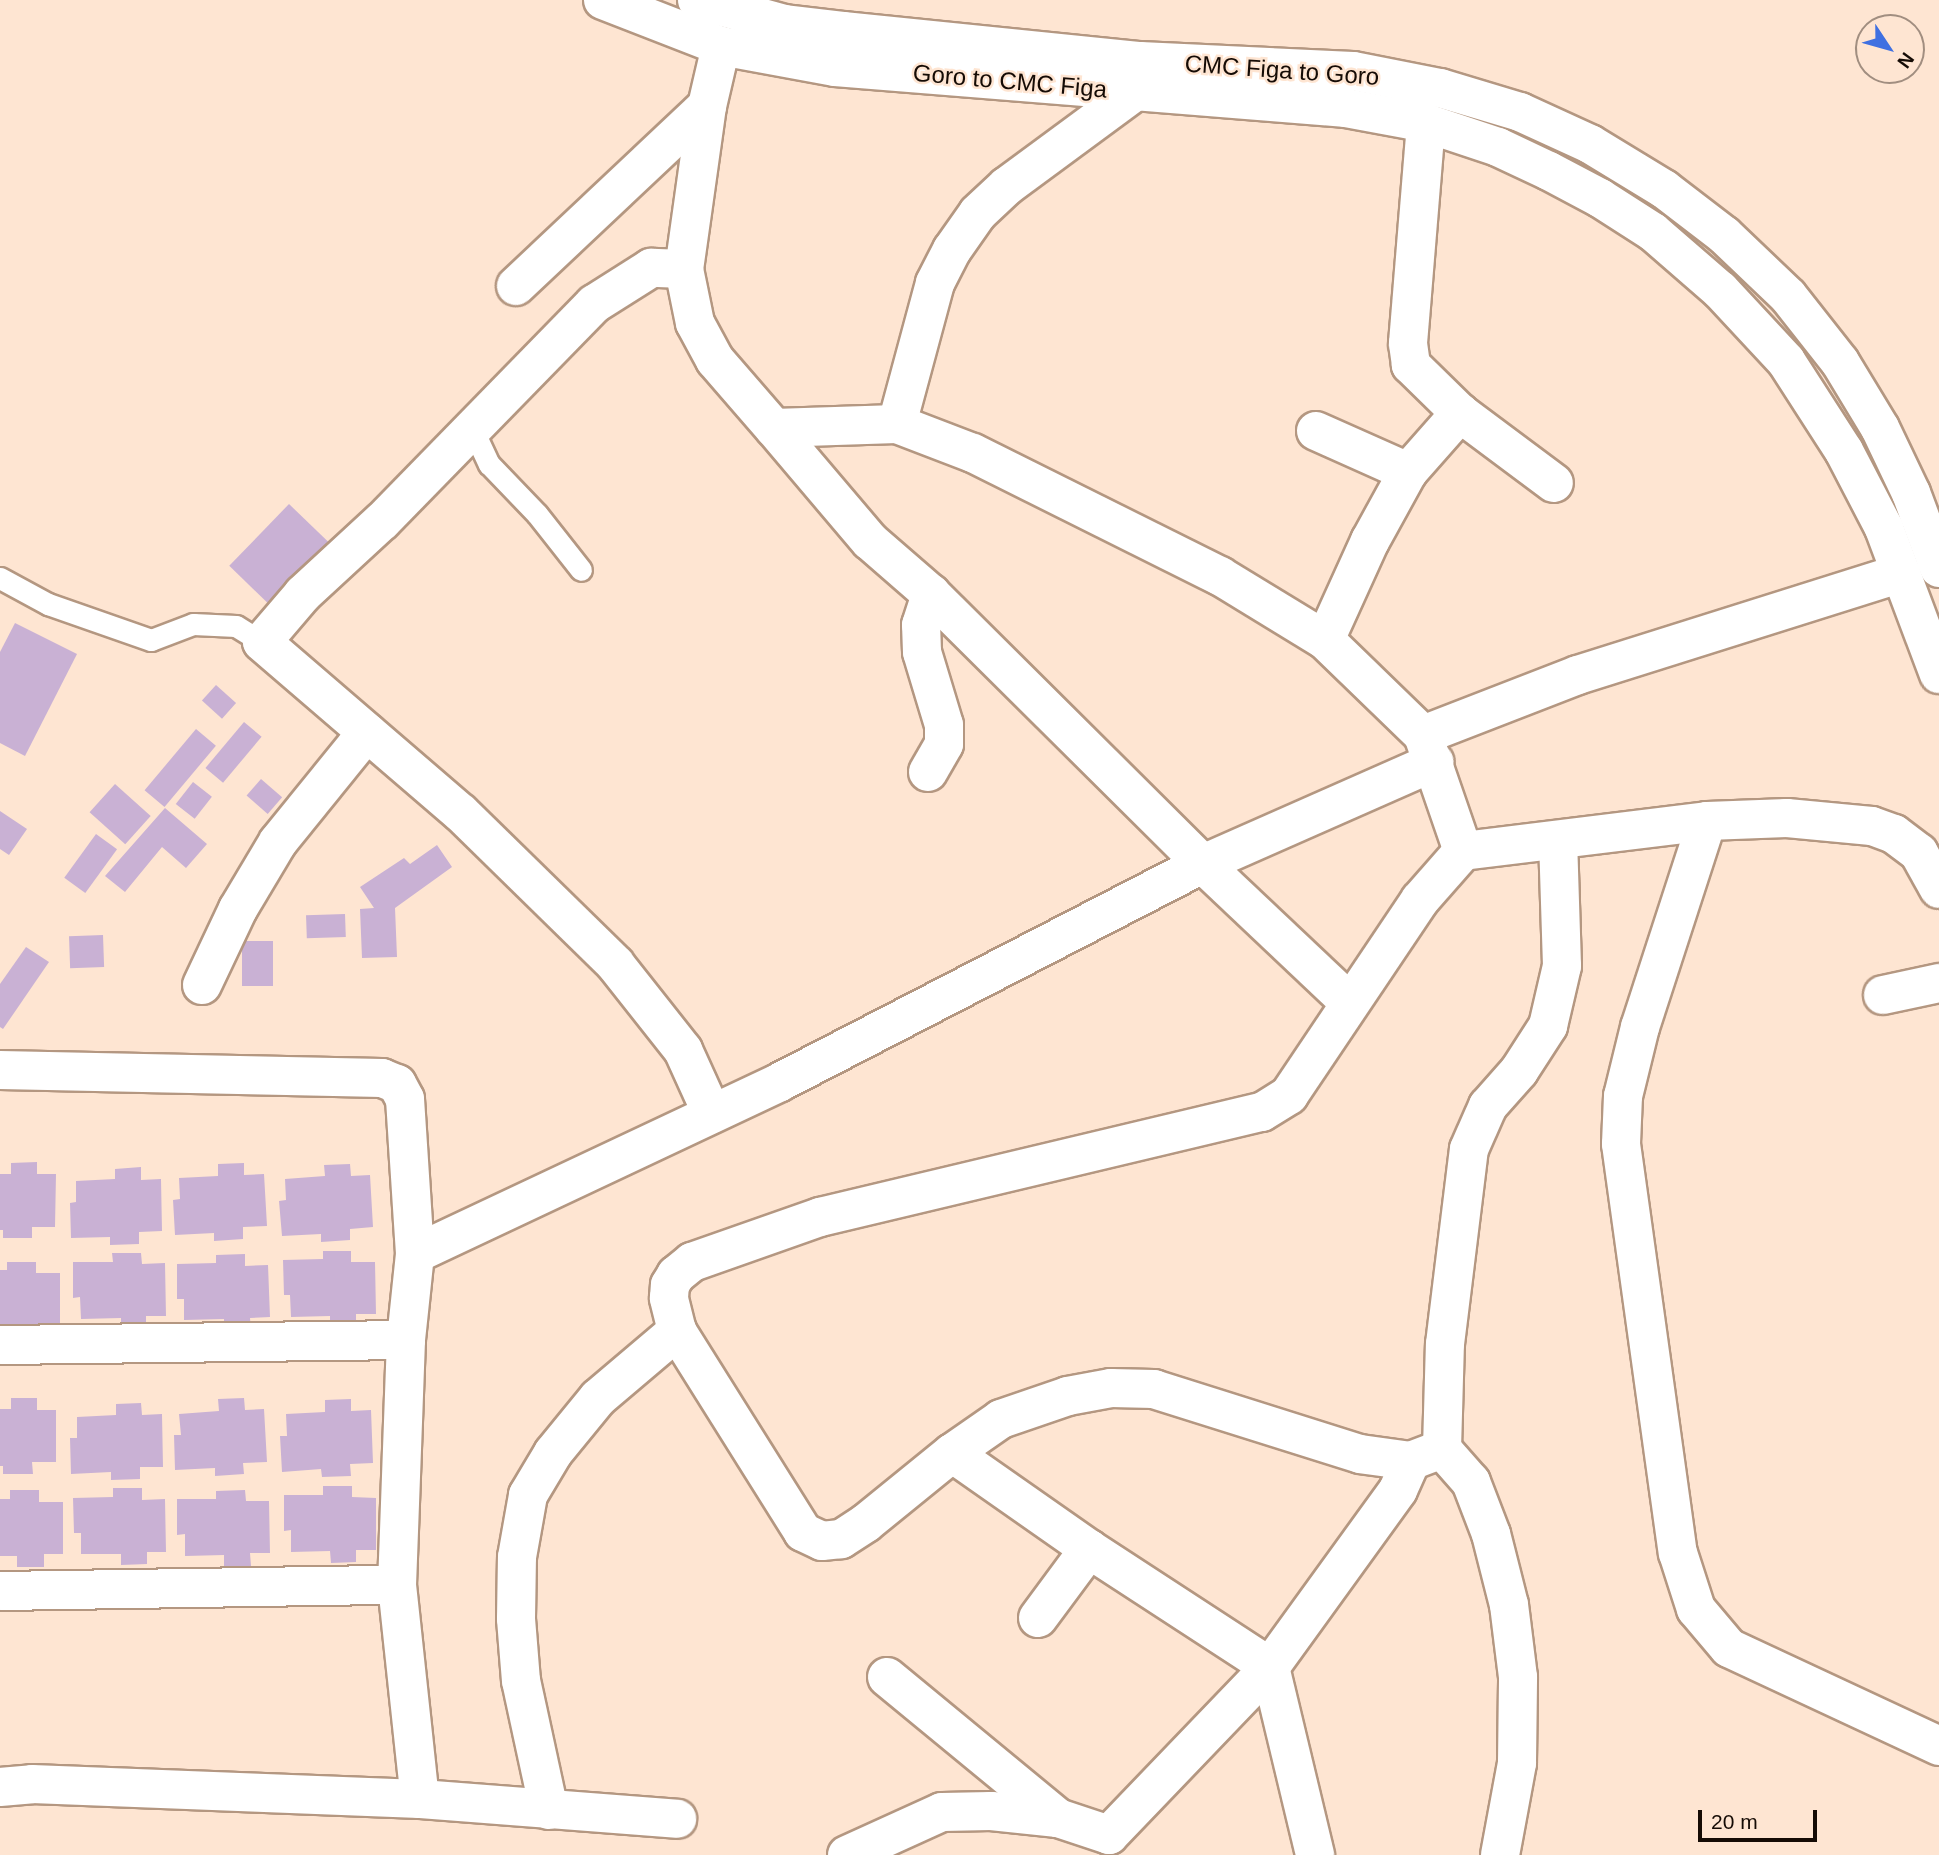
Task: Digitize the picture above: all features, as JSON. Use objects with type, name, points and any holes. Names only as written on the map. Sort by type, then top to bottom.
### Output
[{"type":"street","name":"Goro to CMC Figa","points":[[603,0],[721,46],[835,67],[1346,108],[1426,123],[1498,146],[1600,198],[1653,232],[1720,290],[1786,361],[1844,451],[1884,528],[1939,674]]},
{"type":"street","name":"CMC Figa to Goro","points":[[697,0],[785,24],[843,31],[1140,61],[1353,71],[1440,88],[1520,112],[1590,144],[1664,190],[1724,235],[1788,296],[1840,362],[1880,428],[1911,493],[1939,568]]},
{"type":"street","points":[[721,46],[707,106],[684,269],[695,323],[715,360],[870,541],[931,594],[1203,864],[1349,1002]]},
{"type":"street","points":[[897,424],[935,282],[952,250],[978,213],[1007,186],[1136,92]]},
{"type":"street","points":[[516,286],[707,106]]},
{"type":"street","points":[[1426,123],[1408,343],[1411,365],[1460,413],[1555,483]]},
{"type":"street","points":[[684,269],[652,268],[594,304],[473,430],[303,594],[262,642],[499,848],[615,964],[683,1049],[712,1114]]},
{"type":"street","points":[[1325,640],[1370,541],[1408,472],[1460,413]]},
{"type":"street","points":[[774,428],[897,424],[973,453],[1220,576],[1325,640],[1429,748],[1463,850]]},
{"type":"street","points":[[1316,431],[1408,472]]},
{"type":"street","points":[[415,1254],[793,1076],[1429,748],[1578,675],[1901,573]]},
{"type":"street","points":[[928,772],[944,744],[944,725],[922,652],[921,625],[931,594]]},
{"type":"street","points":[[202,985],[238,909],[278,842],[367,732]]},
{"type":"street","points":[[1500,1855],[1517,1763],[1518,1677],[1510,1605],[1491,1534],[1471,1482],[1427,1455],[1360,1454],[1154,1389],[1111,1388],[1068,1396],[1010,1415],[952,1453],[866,1523],[841,1539],[822,1541],[803,1532],[677,1331],[669,1298],[670,1285],[676,1275],[692,1262],[820,1217],[1262,1112],[1289,1095],[1420,900],[1463,850],[1558,842],[1707,821],[1787,818],[1872,826],[1894,834],[1919,853],[1939,889]]},
{"type":"street","points":[[1707,821],[1640,1027],[1623,1096],[1620,1144],[1678,1553],[1696,1609],[1729,1648],[1939,1746]]},
{"type":"street","points":[[847,1855],[887,1846],[942,1812],[991,1811],[1058,1818],[1109,1835],[1270,1667],[1398,1490],[1427,1455],[1445,1344],[1469,1149],[1488,1105],[1519,1071],[1548,1026],[1562,966],[1558,842]]},
{"type":"street","points":[[1883,995],[1939,983]]},
{"type":"street","points":[[0,1070],[382,1077],[397,1084],[405,1099],[415,1254],[406,1340],[397,1585],[420,1799]]},
{"type":"street","points":[[549,1810],[521,1681],[516,1619],[517,1557],[528,1495],[553,1453],[598,1398],[677,1331]]},
{"type":"street","points":[[0,1345],[406,1340]]},
{"type":"street","points":[[952,1453],[1088,1549],[1270,1667],[1315,1855]]},
{"type":"street","points":[[1038,1618],[1088,1549]]},
{"type":"street","points":[[0,1591],[397,1585]]},
{"type":"street","points":[[887,1677],[1058,1818]]},
{"type":"street","points":[[0,1787],[32,1784],[420,1799],[677,1819]]},
{"type":"lane","points":[[473,430],[489,464],[537,514],[581,570]]},
{"type":"lane","points":[[0,578],[48,604],[151,640],[193,624],[236,626],[262,642]]},
{"type":"building","points":[[289,504],[330,544],[270,605],[229,566]]},
{"type":"building","points":[[15,623],[77,654],[25,756],[0,743],[0,652]]},
{"type":"building","points":[[216,685],[236,703],[222,719],[202,701]]},
{"type":"building","points":[[244,722],[262,737],[223,783],[205,768]]},
{"type":"building","points":[[196,729],[216,746],[164,807],[145,790]]},
{"type":"building","points":[[261,779],[282,797],[268,814],[247,796]]},
{"type":"building","points":[[193,782],[212,797],[195,819],[176,804]]},
{"type":"building","points":[[115,784],[151,816],[125,844],[90,812]]},
{"type":"building","points":[[165,808],[207,844],[186,868],[162,847],[125,892],[105,876]]},
{"type":"building","points":[[0,811],[27,829],[9,855],[0,849]]},
{"type":"building","points":[[96,834],[117,849],[85,893],[64,878]]},
{"type":"building","points":[[437,845],[452,867],[395,908],[397,957],[362,958],[360,909],[374,908],[360,887],[404,858],[410,864]]},
{"type":"building","points":[[345,914],[346,937],[307,938],[306,915]]},
{"type":"building","points":[[103,935],[104,967],[70,968],[69,936]]},
{"type":"building","points":[[242,941],[273,941],[273,986],[242,986]]},
{"type":"building","points":[[26,947],[49,962],[3,1029],[0,1027],[0,984]]},
{"type":"building","points":[[37,1162],[37,1174],[56,1174],[55,1227],[32,1227],[32,1238],[3,1238],[3,1230],[0,1230],[0,1174],[11,1174],[11,1163]]},
{"type":"building","points":[[244,1163],[244,1175],[264,1174],[267,1226],[243,1227],[243,1239],[214,1241],[214,1233],[175,1235],[173,1200],[180,1199],[179,1178],[218,1176],[218,1164]]},
{"type":"building","points":[[350,1164],[351,1176],[370,1175],[373,1227],[350,1229],[350,1240],[321,1242],[321,1234],[282,1236],[279,1201],[286,1200],[285,1179],[325,1176],[324,1165]]},
{"type":"building","points":[[141,1167],[141,1180],[161,1179],[162,1231],[139,1232],[139,1244],[110,1245],[110,1237],[71,1238],[70,1203],[76,1202],[76,1181],[115,1179],[115,1169]]},
{"type":"building","points":[[323,1251],[351,1251],[351,1262],[375,1262],[376,1314],[356,1314],[356,1327],[330,1327],[330,1316],[291,1317],[290,1295],[284,1295],[283,1260],[323,1259]]},
{"type":"building","points":[[112,1253],[141,1253],[142,1264],[165,1263],[166,1316],[146,1316],[146,1329],[121,1329],[121,1318],[81,1319],[80,1297],[73,1298],[73,1262],[113,1262]]},
{"type":"building","points":[[245,1254],[245,1266],[268,1265],[270,1317],[250,1318],[251,1330],[224,1331],[224,1319],[184,1320],[184,1299],[177,1299],[177,1264],[216,1263],[216,1255]]},
{"type":"building","points":[[7,1262],[36,1262],[36,1273],[60,1273],[60,1326],[0,1327],[0,1270],[7,1270]]},
{"type":"building","points":[[11,1398],[37,1398],[37,1410],[56,1410],[56,1462],[32,1462],[33,1474],[3,1474],[3,1466],[0,1466],[0,1409],[11,1409]]},
{"type":"building","points":[[244,1398],[245,1410],[264,1409],[267,1462],[243,1463],[244,1474],[215,1476],[215,1468],[175,1470],[174,1435],[181,1435],[179,1414],[219,1411],[218,1399]]},
{"type":"building","points":[[351,1399],[351,1411],[371,1410],[373,1463],[350,1464],[351,1476],[322,1477],[321,1469],[282,1472],[280,1436],[287,1436],[286,1414],[325,1412],[325,1400]]},
{"type":"building","points":[[141,1403],[142,1415],[162,1414],[163,1467],[140,1467],[140,1479],[111,1480],[111,1472],[71,1474],[70,1438],[77,1438],[77,1417],[116,1415],[116,1404]]},
{"type":"building","points":[[323,1486],[352,1486],[352,1497],[376,1498],[376,1550],[356,1550],[356,1562],[331,1563],[330,1551],[291,1552],[291,1530],[284,1531],[284,1495],[323,1495]]},
{"type":"building","points":[[113,1488],[142,1488],[142,1500],[165,1499],[166,1552],[147,1552],[147,1564],[121,1565],[121,1554],[81,1554],[81,1533],[74,1533],[73,1498],[113,1497]]},
{"type":"building","points":[[10,1490],[39,1490],[39,1502],[63,1502],[63,1554],[44,1554],[44,1567],[17,1567],[17,1556],[0,1556],[0,1499],[10,1499]]},
{"type":"building","points":[[245,1490],[246,1501],[269,1501],[270,1553],[250,1553],[251,1566],[224,1566],[224,1555],[185,1556],[185,1534],[177,1535],[177,1499],[216,1499],[216,1491]]}]
